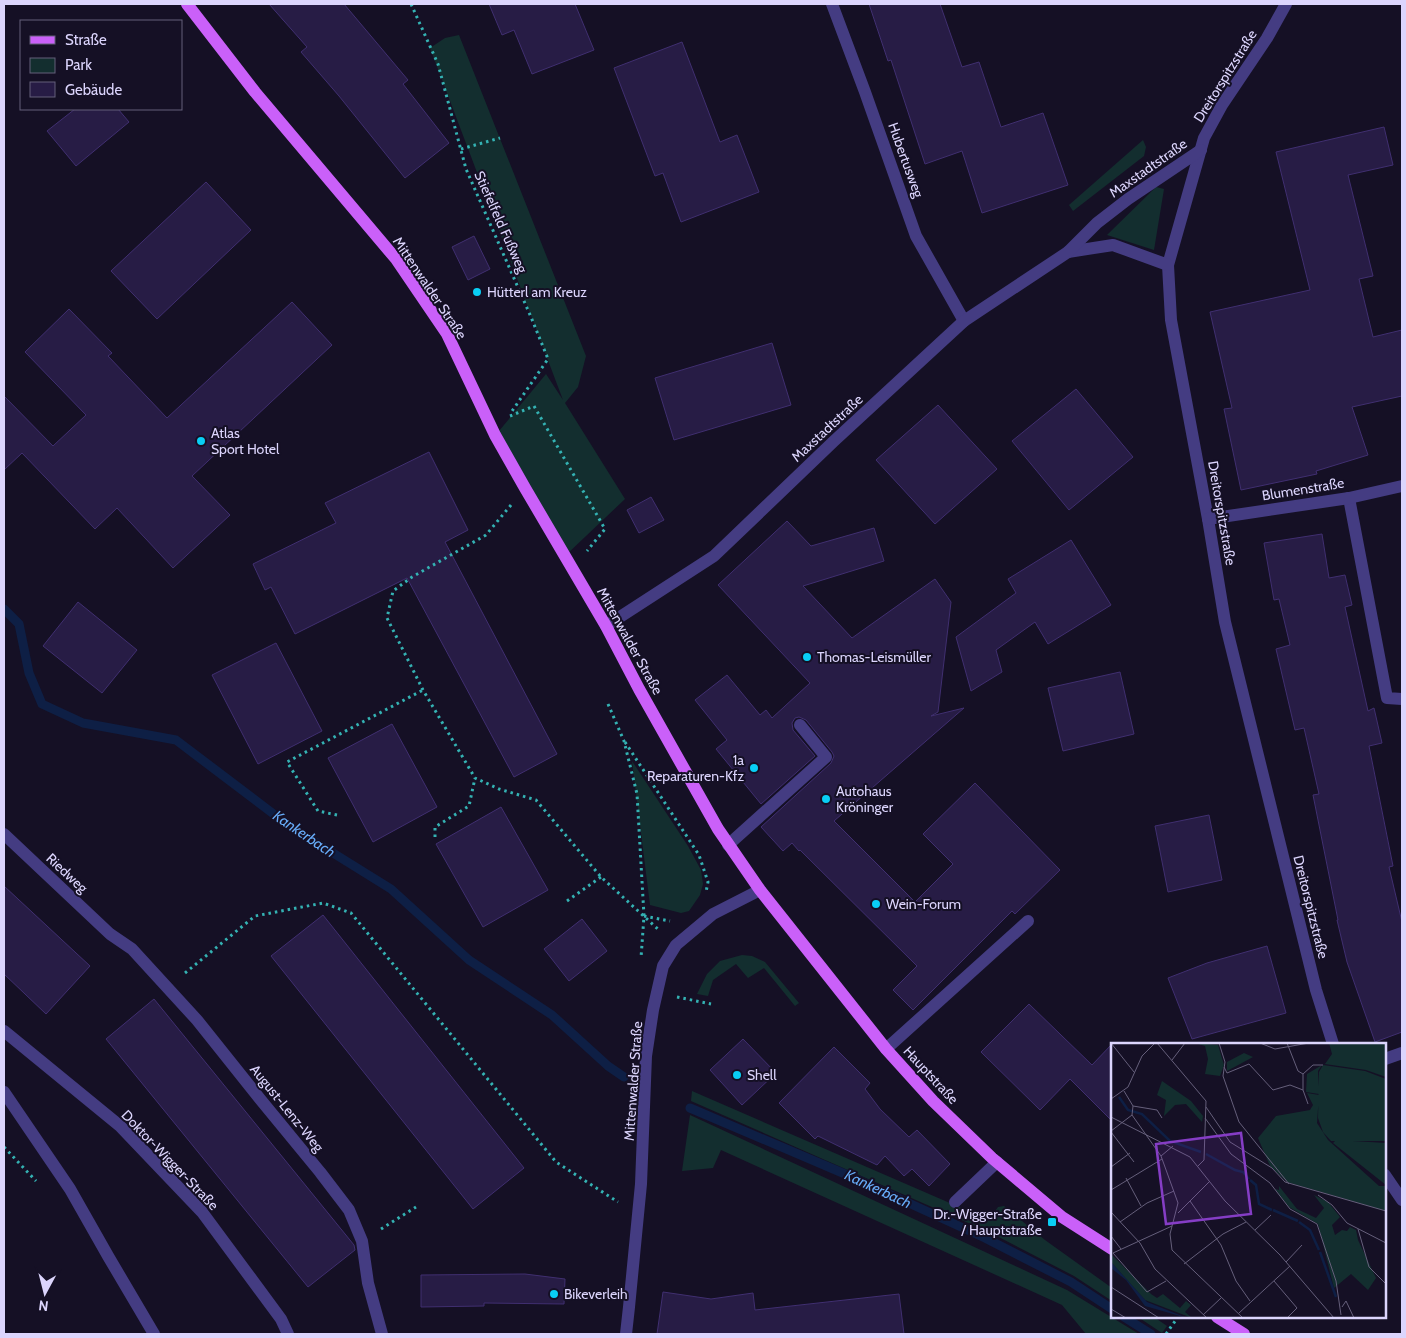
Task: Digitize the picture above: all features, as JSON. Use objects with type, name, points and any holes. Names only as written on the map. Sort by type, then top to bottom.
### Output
[{"type":"main road","name":"Mittenwalder Straße","points":[[187,4],[255,92],[396,259],[447,334],[495,435],[606,626],[639,689],[718,829],[760,890]]},
{"type":"main road","name":"Hauptstraße","points":[[760,890],[886,1049],[933,1101],[997,1162],[1062,1217],[1111,1248]]},
{"type":"main road","points":[[1218,1318],[1244,1334]]},
{"type":"street","name":"Hubertusweg","points":[[832,4],[916,236],[964,321]]},
{"type":"street","name":"Dreitorspitzstraße","points":[[1286,4],[1267,38],[1222,104],[1204,138],[1168,265],[1171,320],[1225,622],[1316,990],[1333,1043]]},
{"type":"street","name":"Maxstadtstraße","points":[[606,626],[714,556],[964,321],[1068,252],[1097,223],[1128,199],[1200,150]]},
{"type":"street","name":"Maxstadtstraße","points":[[1068,252],[1113,245],[1168,265]]},
{"type":"street","name":"Blumenstraße","points":[[1208,519],[1349,498],[1402,486]]},
{"type":"street","points":[[1349,498],[1387,698],[1402,700]]},
{"type":"street","points":[[728,845],[826,757],[800,726]]},
{"type":"street","name":"Riedweg","points":[[4,834],[110,934]]},
{"type":"street","name":"Mittenwalder Straße","points":[[626,1334],[641,1184],[646,1056],[663,966],[676,944],[713,914],[760,890]]},
{"type":"street","points":[[886,1049],[1028,921]]},
{"type":"street","name":"August-Lenz-Weg","points":[[110,934],[132,949],[197,1020],[349,1210],[362,1241],[368,1283],[382,1334]]},
{"type":"street","name":"Doktor-Wigger-Straße","points":[[4,1032],[120,1126],[195,1205],[281,1318],[288,1334]]},
{"type":"street","points":[[1386,1059],[1402,1053]]},
{"type":"street","points":[[4,1092],[70,1190],[154,1334]]},
{"type":"street","points":[[955,1202],[997,1162]]},
{"type":"street","points":[[1386,1176],[1402,1200]]},
{"type":"path","name":"Stiefelfeld Fußweg","points":[[411,4],[438,64],[466,169],[548,359],[508,416],[534,406],[605,529],[583,555]]},
{"type":"path","points":[[461,149],[500,138]]},
{"type":"path","points":[[525,488],[486,535],[412,576],[393,590],[387,618],[423,690],[475,778],[499,789],[536,800],[601,877],[676,944]]},
{"type":"path","points":[[336,815],[318,810],[287,762],[423,690]]},
{"type":"path","points":[[608,704],[624,741],[699,855],[708,882],[705,896]]},
{"type":"path","points":[[624,741],[636,794],[644,916]]},
{"type":"path","points":[[435,837],[435,826],[469,806],[475,778]]},
{"type":"path","points":[[567,901],[601,877]]},
{"type":"path","points":[[167,988],[255,916],[323,903],[351,913],[556,1162],[619,1202]]},
{"type":"path","points":[[644,916],[671,922]]},
{"type":"path","points":[[696,1001],[712,1004]]},
{"type":"path","points":[[362,1241],[416,1207]]},
{"type":"path","points":[[1166,1334],[1177,1318]]},
{"type":"green space","points":[[459,35],[586,356],[578,387],[565,403],[625,499],[566,555],[499,431],[546,374],[563,400],[430,48],[445,38]]},
{"type":"green space","points":[[1143,140],[1146,147],[1144,156],[1073,211],[1069,205]]},
{"type":"green space","points":[[1156,187],[1164,189],[1154,250],[1107,235]]},
{"type":"green space","points":[[632,761],[688,846],[701,870],[703,884],[700,895],[689,911],[681,913],[650,905]]},
{"type":"green space","points":[[742,955],[752,956],[765,962],[799,1003],[795,1006],[764,968],[748,978],[736,964],[713,980],[708,996],[697,994],[707,974],[720,961]]},
{"type":"green space","points":[[692,1091],[989,1220],[998,1207],[1004,1206],[1045,1240],[1111,1287],[1111,1300],[1074,1276],[991,1233],[691,1101]]},
{"type":"green space","points":[[690,1115],[1067,1290],[1139,1334],[1086,1334],[1062,1305],[721,1150],[713,1168],[682,1171]]},
{"type":"green space","points":[[1140,1318],[1155,1318],[1167,1326],[1162,1333]]},
{"type":"building","points":[[269,4],[344,4],[408,80],[403,84],[449,143],[405,178],[301,52],[307,47]]},
{"type":"building","points":[[489,4],[575,4],[594,50],[532,74],[514,30],[502,35]]},
{"type":"building","points":[[869,4],[940,4],[962,67],[979,62],[1001,127],[1043,113],[1068,185],[982,213],[962,151],[925,164],[891,60],[888,61]]},
{"type":"building","points":[[682,42],[720,142],[737,135],[759,192],[681,222],[663,173],[655,176],[614,68]]},
{"type":"building","points":[[74,110],[119,110],[129,122],[76,166],[47,131]]},
{"type":"building","points":[[1384,127],[1393,165],[1348,175],[1373,276],[1359,279],[1373,337],[1402,330],[1402,396],[1352,407],[1368,455],[1316,471],[1317,474],[1241,490],[1224,409],[1232,408],[1210,312],[1310,290],[1276,152]]},
{"type":"building","points":[[206,182],[251,230],[157,319],[111,271]]},
{"type":"building","points":[[474,236],[490,269],[468,280],[452,247]]},
{"type":"building","points":[[292,302],[332,345],[192,476],[230,515],[173,568],[117,508],[95,529],[22,453],[4,470],[4,396],[53,446],[86,415],[25,352],[69,309],[112,353],[108,356],[167,418]]},
{"type":"building","points":[[772,343],[791,405],[674,440],[655,378]]},
{"type":"building","points":[[1076,389],[1133,457],[1069,510],[1012,441]]},
{"type":"building","points":[[938,405],[997,469],[935,524],[876,460]]},
{"type":"building","points":[[429,452],[468,530],[445,542],[557,754],[514,777],[407,578],[295,634],[271,587],[265,590],[253,564],[336,523],[325,503]]},
{"type":"building","points":[[651,497],[664,520],[639,533],[627,510]]},
{"type":"building","points":[[787,521],[811,546],[874,528],[884,561],[803,586],[852,638],[935,579],[951,602],[938,712],[931,716],[964,708],[834,821],[915,902],[953,864],[923,834],[975,783],[1060,870],[1015,914],[1012,911],[913,1010],[893,990],[917,966],[800,850],[792,843],[783,851],[761,827],[831,763],[834,756],[832,752],[806,720],[799,717],[795,718],[792,723],[793,730],[815,756],[761,804],[716,749],[727,740],[695,700],[727,675],[760,715],[766,710],[772,718],[810,683],[718,585]]},
{"type":"building","points":[[1322,534],[1329,578],[1345,575],[1352,605],[1345,607],[1368,711],[1374,708],[1382,743],[1369,746],[1393,866],[1389,867],[1402,922],[1402,1032],[1375,1042],[1347,962],[1337,920],[1313,795],[1319,794],[1304,728],[1295,730],[1276,649],[1290,645],[1279,599],[1274,600],[1264,543]]},
{"type":"building","points":[[1071,540],[1111,605],[1048,644],[1035,622],[996,650],[1002,672],[971,691],[956,637],[1016,593],[1008,579]]},
{"type":"building","points":[[78,602],[137,650],[102,693],[43,646]]},
{"type":"building","points":[[276,643],[322,731],[258,764],[212,675]]},
{"type":"building","points":[[1120,672],[1134,734],[1063,751],[1048,688]]},
{"type":"building","points":[[392,724],[437,807],[373,842],[328,758]]},
{"type":"building","points":[[501,807],[548,890],[483,927],[436,844]]},
{"type":"building","points":[[1209,815],[1222,880],[1168,892],[1155,826]]},
{"type":"building","points":[[4,886],[90,966],[46,1014],[4,974]]},
{"type":"building","points":[[323,915],[524,1168],[473,1209],[271,956]]},
{"type":"building","points":[[582,919],[607,951],[569,981],[544,949]]},
{"type":"building","points":[[1267,946],[1286,1013],[1192,1039],[1168,978],[1207,963]]},
{"type":"building","points":[[154,999],[354,1245],[355,1250],[308,1287],[106,1039]]},
{"type":"building","points":[[1029,1004],[1092,1065],[1111,1045],[1111,1120],[1070,1079],[1040,1110],[981,1052]]},
{"type":"building","name":"Shell","points":[[743,1039],[776,1073],[742,1105],[710,1070]]},
{"type":"building","name":"Shell","points":[[834,1047],[870,1083],[865,1089],[880,1109],[909,1137],[917,1130],[950,1164],[929,1186],[912,1169],[904,1176],[885,1156],[877,1165],[818,1136],[815,1139],[779,1103]]},
{"type":"building","points":[[525,1274],[565,1279],[564,1304],[484,1303],[484,1306],[421,1307],[421,1275]]},
{"type":"building","points":[[663,1292],[711,1299],[753,1293],[755,1310],[899,1294],[904,1334],[657,1334]]},
{"type":"waterway","name":"Kankerbach","points":[[4,609],[19,624],[29,673],[42,704],[83,723],[176,740],[288,825],[391,889],[469,960],[552,1015],[608,1066],[624,1077]]},
{"type":"waterway","name":"Kankerbach","points":[[690,1108],[852,1177],[985,1238],[1071,1282],[1111,1308]]},
{"type":"waterway","name":"Kankerbach","points":[[1126,1318],[1151,1334]]},
{"type":"place","name":"Hütterl am Kreuz","points":[[477,292]]},
{"type":"place","name":"Atlas Sport Hotel","points":[[201,441]]},
{"type":"place","name":"Thomas-Leismüller","points":[[807,657]]},
{"type":"place","name":"1a Reparaturen-Kfz","points":[[754,768]]},
{"type":"place","name":"Autohaus Kröninger","points":[[826,799]]},
{"type":"place","name":"Wein-Forum","points":[[876,904]]},
{"type":"place","name":"Shell","points":[[737,1075]]},
{"type":"place","name":"Dr.-Wigger-Straße / Hauptstraße","points":[[1052,1222]]},
{"type":"place","name":"Bikeverleih","points":[[554,1294]]}]
